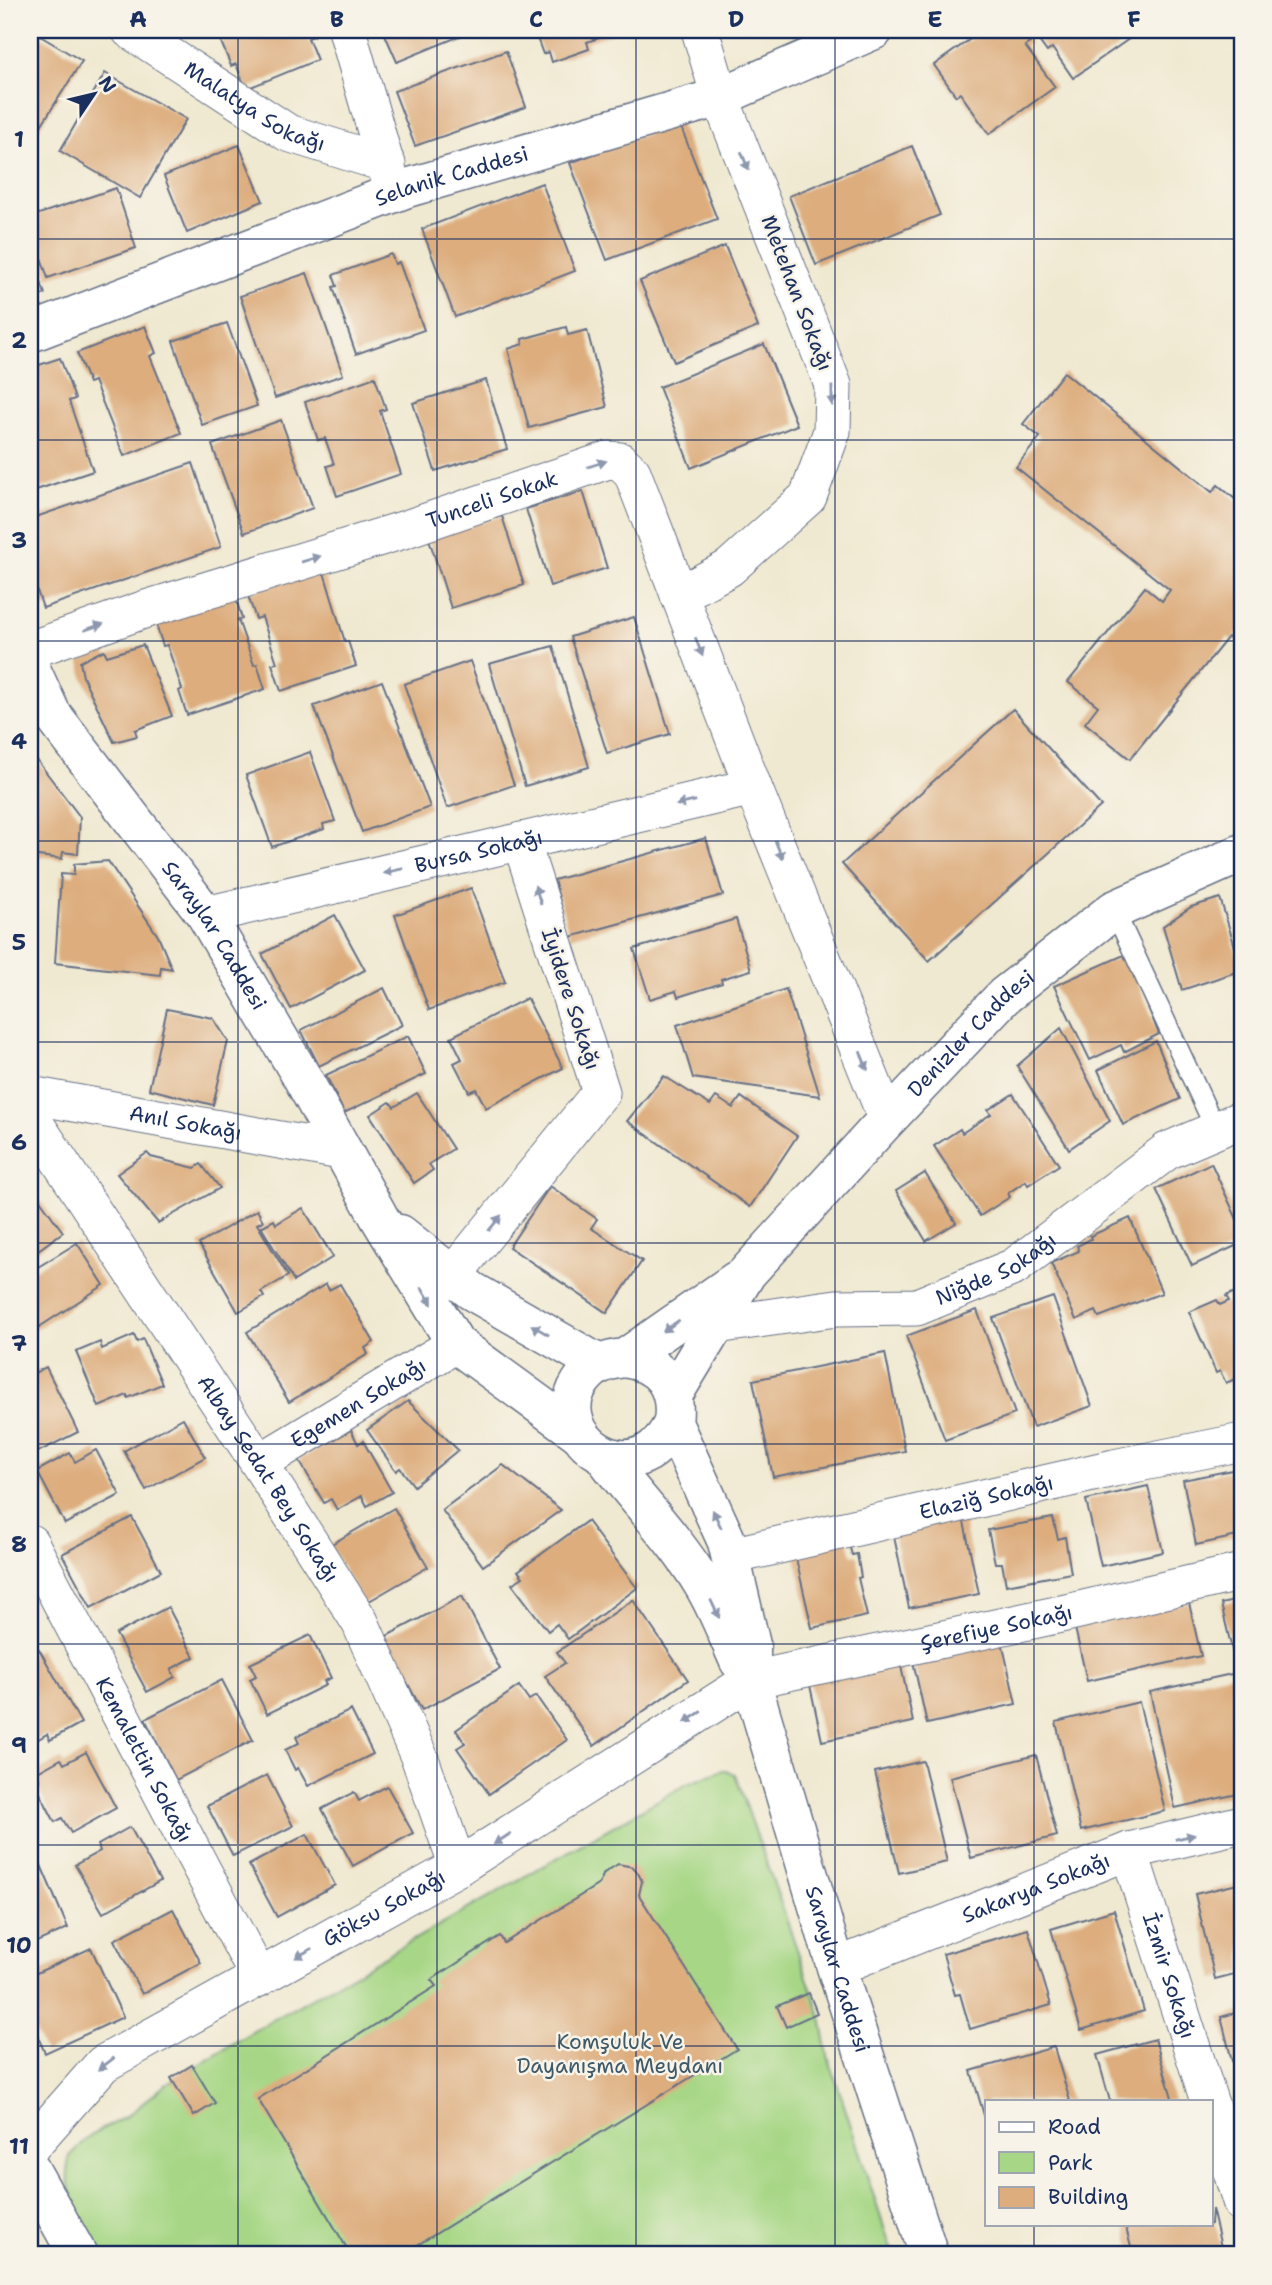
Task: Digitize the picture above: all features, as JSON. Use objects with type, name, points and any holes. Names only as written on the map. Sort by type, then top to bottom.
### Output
[{"type":"street","name":"Malatya Sokağı","points":[[130,30],[288,133],[390,179]]},
{"type":"street","points":[[347,30],[390,179]]},
{"type":"street","name":"Metehan Sokağı","points":[[679,595],[729,568],[808,497],[832,431],[833,386],[720,97],[700,30]]},
{"type":"street","name":"Selanik Caddesi","points":[[30,332],[390,179],[720,97],[874,30]]},
{"type":"street","name":"Tunceli Sokak","points":[[30,650],[143,610],[403,530],[608,460],[620,461],[632,472],[753,787],[887,1119]]},
{"type":"street","name":"Saraylar Caddesi","points":[[30,667],[40,711],[206,915],[303,1079],[379,1217],[456,1344],[592,1445],[660,1526],[702,1584],[744,1672],[751,1680]]},
{"type":"street","name":"Bursa Sokağı","points":[[206,915],[753,787]]},
{"type":"street","name":"İyidere Sokağı","points":[[452,1276],[601,1093],[521,841]]},
{"type":"street","name":"Denizler Caddesi","points":[[673,1409],[716,1325],[747,1273],[887,1119],[1004,996],[1114,909],[1242,853]]},
{"type":"street","name":"Anıl Sokağı","points":[[30,1095],[341,1151]]},
{"type":"street","name":"Albay Sedat Bey Sokağı","points":[[30,1116],[259,1463],[360,1622],[421,1759],[458,1867]]},
{"type":"street","name":"Niğde Sokağı","points":[[716,1325],[836,1308],[917,1307],[1014,1267],[1167,1151],[1229,1125]]},
{"type":"street","name":"Saraylar Caddesi","points":[[379,1217],[472,1291],[612,1361]]},
{"type":"street","name":"Denizler Caddesi","points":[[612,1361],[747,1273]]},
{"type":"street","name":"Egemen Sokağı","points":[[259,1463],[456,1344]]},
{"type":"street","points":[[641,1360],[655,1368],[666,1380],[673,1409],[666,1438],[653,1451],[637,1458],[620,1460],[592,1445],[574,1412],[578,1388],[586,1374],[612,1361],[641,1360]]},
{"type":"street","name":"Saraylar Caddesi","points":[[673,1409],[723,1530],[731,1556],[751,1645],[751,1680],[836,1968],[929,2255]]},
{"type":"street","name":"Elaziğ Sokağı","points":[[731,1556],[1114,1468],[1242,1442]]},
{"type":"street","name":"Kemalettin Sokağı","points":[[30,1543],[259,1978]]},
{"type":"street","name":"Şerefiye Sokağı","points":[[751,1680],[1242,1572]]},
{"type":"street","name":"Göksu Sokağı","points":[[30,2147],[103,2064],[458,1867],[751,1680]]},
{"type":"street","name":"Sakarya Sokağı","points":[[836,1968],[1129,1851],[1242,1824]]},
{"type":"street","name":"İzmir Sokağı","points":[[1129,1851],[1209,2100]]},
{"type":"street","name":"İzmir Sokağı","points":[[1212,2109],[1239,2181]]},
{"type":"street","points":[[30,2169],[78,2255]]},
{"type":"lane","points":[[1114,909],[1229,1125]]},
{"type":"green space","name":"Komşuluk Ve Dayanışma Meydanı","points":[[723,1770],[735,1774],[821,2017],[828,2056],[893,2255],[104,2255],[86,2233],[70,2191],[67,2172],[69,2156],[88,2137],[127,2116],[164,2086],[250,2033],[687,1784]]},
{"type":"building","points":[[30,30],[82,61],[37,132],[30,128]]},
{"type":"building","points":[[216,30],[312,30],[314,36],[308,38],[317,60],[246,89],[236,64],[231,66]]},
{"type":"building","points":[[383,30],[463,30],[465,34],[397,62]]},
{"type":"building","points":[[534,30],[617,32],[587,42],[589,49],[552,62],[549,52],[543,54]]},
{"type":"building","points":[[983,30],[1021,30],[1030,43],[1025,46],[1055,87],[989,134],[960,93],[956,96],[934,65]]},
{"type":"building","points":[[1031,30],[1133,30],[1136,34],[1073,78],[1052,48],[1047,52]]},
{"type":"building","points":[[506,51],[526,107],[415,146],[394,91]]},
{"type":"building","points":[[105,73],[186,119],[140,198],[60,151]]},
{"type":"building","points":[[679,122],[717,219],[607,260],[570,163]]},
{"type":"building","points":[[239,145],[263,201],[187,233],[164,176]]},
{"type":"building","points":[[912,146],[940,215],[816,265],[789,196]]},
{"type":"building","points":[[542,183],[575,271],[455,317],[422,229]]},
{"type":"building","points":[[116,188],[136,248],[48,278],[30,226],[30,217]]},
{"type":"building","points":[[725,246],[758,327],[674,362],[640,281]]},
{"type":"building","points":[[30,251],[45,294],[30,299]]},
{"type":"building","points":[[391,254],[395,264],[399,262],[424,330],[356,354],[333,287],[337,286],[333,275]]},
{"type":"building","points":[[307,273],[343,375],[275,398],[240,296]]},
{"type":"building","points":[[227,323],[257,406],[202,425],[173,341]]},
{"type":"building","points":[[145,326],[156,353],[150,356],[181,433],[124,456],[94,381],[89,383],[77,353]]},
{"type":"building","points":[[566,327],[568,335],[587,330],[607,407],[529,428],[508,349],[523,344],[522,339]]},
{"type":"building","points":[[764,344],[797,425],[691,468],[659,387]]},
{"type":"building","points":[[60,358],[75,399],[69,401],[93,471],[30,492],[30,368]]},
{"type":"building","points":[[1064,372],[1212,492],[1218,485],[1242,505],[1236,514],[1242,518],[1242,627],[1232,640],[1228,637],[1130,759],[1085,723],[1098,706],[1068,682],[1145,587],[1162,601],[1170,590],[1016,467],[1040,437],[1023,424]]},
{"type":"building","points":[[375,377],[386,409],[380,411],[401,474],[337,496],[327,466],[334,464],[325,438],[318,440],[305,402]]},
{"type":"building","points":[[486,380],[507,449],[435,471],[413,403]]},
{"type":"building","points":[[281,420],[313,508],[244,533],[212,445]]},
{"type":"building","points":[[193,463],[221,547],[43,608],[30,570],[30,519]]},
{"type":"building","points":[[583,491],[607,568],[550,586],[526,509]]},
{"type":"building","points":[[502,516],[524,585],[451,608],[429,539]]},
{"type":"building","points":[[323,569],[345,642],[348,641],[356,666],[281,691],[272,664],[277,663],[262,617],[256,619],[247,593]]},
{"type":"building","points":[[235,595],[242,619],[238,620],[265,689],[187,715],[179,691],[182,689],[167,645],[163,646],[155,621]]},
{"type":"building","points":[[634,617],[670,734],[607,753],[570,637]]},
{"type":"building","points":[[143,645],[172,716],[135,730],[137,736],[114,742],[83,677],[80,662],[104,650],[107,656]]},
{"type":"building","points":[[553,646],[589,767],[525,786],[489,664]]},
{"type":"building","points":[[470,661],[514,785],[447,808],[404,684]]},
{"type":"building","points":[[382,681],[430,807],[362,832],[314,706]]},
{"type":"building","points":[[1013,709],[1101,806],[929,961],[842,864]]},
{"type":"building","points":[[310,752],[335,821],[323,824],[324,829],[272,847],[246,775]]},
{"type":"building","points":[[30,755],[33,755],[80,817],[78,854],[63,852],[62,859],[30,855]]},
{"type":"building","points":[[706,838],[723,895],[570,937],[554,880]]},
{"type":"building","points":[[108,861],[158,936],[172,969],[161,967],[160,975],[55,963],[61,874],[74,875],[74,864]]},
{"type":"building","points":[[471,888],[505,982],[429,1010],[395,915]]},
{"type":"building","points":[[1220,898],[1242,970],[1182,990],[1163,926],[1191,907]]},
{"type":"building","points":[[335,915],[365,970],[291,1009],[262,954]]},
{"type":"building","points":[[736,919],[751,970],[721,979],[722,983],[678,997],[676,991],[650,999],[634,949]]},
{"type":"building","points":[[1126,954],[1159,1034],[1124,1052],[1121,1045],[1090,1060],[1054,986]]},
{"type":"building","points":[[384,988],[402,1025],[319,1066],[301,1030]]},
{"type":"building","points":[[786,989],[820,1096],[693,1078],[677,1025]]},
{"type":"building","points":[[527,998],[563,1068],[486,1108],[476,1089],[469,1092],[454,1063],[462,1059],[451,1037]]},
{"type":"building","points":[[167,1009],[213,1018],[228,1041],[213,1105],[149,1089]]},
{"type":"building","points":[[1061,1028],[1110,1121],[1069,1149],[1017,1066]]},
{"type":"building","points":[[408,1036],[426,1074],[344,1113],[326,1075]]},
{"type":"building","points":[[1156,1041],[1180,1099],[1123,1125],[1098,1070]]},
{"type":"building","points":[[664,1076],[710,1105],[716,1097],[733,1108],[741,1097],[797,1136],[750,1207],[627,1121]]},
{"type":"building","points":[[417,1093],[453,1149],[429,1164],[433,1170],[414,1183],[370,1115],[390,1102],[394,1107]]},
{"type":"building","points":[[1013,1094],[1059,1165],[1028,1185],[1026,1181],[1008,1193],[1010,1197],[980,1216],[934,1146],[960,1129],[962,1133],[991,1114],[988,1110]]},
{"type":"building","points":[[147,1153],[151,1157],[195,1168],[201,1164],[220,1188],[158,1223],[117,1174]]},
{"type":"building","points":[[1211,1163],[1242,1230],[1242,1243],[1192,1266],[1156,1189]]},
{"type":"building","points":[[925,1173],[956,1223],[926,1241],[896,1191]]},
{"type":"building","points":[[30,1186],[63,1232],[34,1253],[30,1247]]},
{"type":"building","points":[[550,1186],[597,1219],[591,1228],[642,1261],[607,1313],[509,1247]]},
{"type":"building","points":[[303,1208],[333,1257],[294,1281],[261,1227],[274,1220],[276,1224]]},
{"type":"building","points":[[257,1210],[263,1221],[257,1224],[288,1276],[261,1292],[264,1297],[238,1312],[199,1244]]},
{"type":"building","points":[[1130,1218],[1162,1293],[1099,1317],[1096,1311],[1076,1320],[1051,1263],[1079,1251],[1077,1246],[1091,1239],[1090,1236]]},
{"type":"building","points":[[77,1243],[104,1285],[30,1333],[30,1272]]},
{"type":"building","points":[[326,1284],[329,1290],[340,1284],[374,1342],[365,1348],[368,1354],[289,1402],[247,1332]]},
{"type":"building","points":[[1242,1289],[1242,1376],[1226,1383],[1220,1371],[1216,1373],[1189,1312],[1217,1300],[1220,1305],[1229,1301],[1226,1296]]},
{"type":"building","points":[[1053,1297],[1092,1406],[1033,1427],[993,1318]]},
{"type":"building","points":[[977,1310],[1015,1414],[945,1440],[906,1336]]},
{"type":"building","points":[[134,1335],[137,1342],[143,1339],[162,1384],[99,1407],[76,1352],[100,1342],[102,1349]]},
{"type":"building","points":[[885,1353],[905,1451],[773,1477],[753,1380]]},
{"type":"building","points":[[46,1367],[78,1432],[30,1456],[30,1375]]},
{"type":"building","points":[[408,1401],[458,1450],[414,1486],[400,1468],[396,1471],[367,1430]]},
{"type":"building","points":[[183,1418],[205,1457],[146,1490],[124,1451]]},
{"type":"building","points":[[351,1430],[358,1444],[363,1441],[392,1492],[367,1506],[362,1496],[337,1510],[331,1499],[324,1503],[299,1460]]},
{"type":"building","points":[[96,1450],[120,1495],[65,1524],[37,1471],[70,1453],[75,1462]]},
{"type":"building","points":[[503,1465],[561,1510],[483,1566],[442,1510]]},
{"type":"building","points":[[1242,1468],[1242,1535],[1196,1545],[1183,1480]]},
{"type":"building","points":[[1148,1486],[1163,1552],[1101,1566],[1086,1500]]},
{"type":"building","points":[[394,1508],[428,1567],[364,1604],[330,1545]]},
{"type":"building","points":[[962,1512],[979,1594],[909,1608],[892,1527]]},
{"type":"building","points":[[132,1517],[161,1571],[91,1608],[62,1554]]},
{"type":"building","points":[[1053,1518],[1058,1539],[1065,1537],[1071,1573],[1006,1585],[1002,1563],[995,1563],[988,1530]]},
{"type":"building","points":[[587,1521],[637,1588],[568,1639],[557,1624],[548,1631],[512,1584],[523,1577],[518,1571]]},
{"type":"building","points":[[847,1537],[852,1555],[857,1554],[861,1577],[858,1578],[867,1616],[812,1628],[794,1550]]},
{"type":"building","points":[[462,1596],[500,1669],[422,1710],[383,1638]]},
{"type":"building","points":[[1242,1599],[1242,1656],[1234,1658],[1221,1604]]},
{"type":"building","points":[[633,1600],[688,1680],[594,1746],[545,1676],[565,1663],[557,1652]]},
{"type":"building","points":[[1189,1603],[1201,1656],[1087,1681],[1075,1628]]},
{"type":"building","points":[[168,1607],[194,1657],[171,1669],[175,1677],[147,1692],[116,1634]]},
{"type":"building","points":[[310,1635],[331,1678],[324,1681],[326,1685],[267,1714],[250,1679],[256,1676],[250,1664]]},
{"type":"building","points":[[1002,1642],[1016,1704],[927,1724],[913,1661]]},
{"type":"building","points":[[39,1649],[81,1723],[50,1740],[47,1734],[30,1744],[30,1654]]},
{"type":"building","points":[[899,1657],[913,1722],[822,1741],[808,1676]]},
{"type":"building","points":[[1236,1673],[1242,1701],[1242,1793],[1175,1808],[1150,1692]]},
{"type":"building","points":[[222,1680],[253,1740],[176,1780],[145,1719]]},
{"type":"building","points":[[519,1686],[529,1700],[536,1696],[567,1740],[489,1794],[457,1748],[465,1743],[456,1730]]},
{"type":"building","points":[[1139,1702],[1165,1811],[1081,1831],[1056,1722]]},
{"type":"building","points":[[351,1710],[373,1754],[308,1786],[298,1768],[295,1770],[285,1750],[299,1743],[296,1737]]},
{"type":"building","points":[[86,1752],[116,1808],[71,1833],[62,1818],[55,1822],[35,1784],[40,1781],[36,1773],[61,1759],[64,1764]]},
{"type":"building","points":[[1036,1755],[1057,1836],[971,1858],[950,1777]]},
{"type":"building","points":[[923,1761],[947,1862],[899,1873],[875,1772]]},
{"type":"building","points":[[267,1775],[293,1826],[233,1856],[207,1806]]},
{"type":"building","points":[[387,1786],[413,1833],[353,1866],[322,1809],[354,1792],[359,1801]]},
{"type":"building","points":[[130,1827],[160,1881],[103,1913],[75,1865],[100,1851],[98,1845]]},
{"type":"building","points":[[307,1834],[335,1885],[277,1917],[249,1865]]},
{"type":"building","points":[[40,1863],[68,1928],[30,1945],[30,1867]]},
{"type":"building","points":[[618,1864],[633,1867],[638,1873],[642,1881],[639,1895],[737,2049],[401,2255],[351,2255],[258,2099],[436,1986],[431,1980],[500,1936],[504,1943],[599,1884],[604,1873]]},
{"type":"building","points":[[1242,1883],[1242,1972],[1215,1979],[1195,1894]]},
{"type":"building","points":[[173,1909],[201,1963],[142,1994],[114,1940]]},
{"type":"building","points":[[1114,1910],[1144,2011],[1081,2030],[1051,1929]]},
{"type":"building","points":[[1028,1929],[1051,2005],[970,2029],[960,1994],[955,1995],[943,1954]]},
{"type":"building","points":[[91,1948],[123,2017],[45,2053],[30,2019],[30,1976]]},
{"type":"building","points":[[809,1993],[817,2013],[786,2027],[777,2006]]},
{"type":"building","points":[[1242,2011],[1242,2097],[1241,2097],[1221,2017]]},
{"type":"building","points":[[1155,2039],[1173,2100],[1110,2100],[1097,2055]]},
{"type":"building","points":[[1054,2047],[1070,2100],[985,2100],[985,2119],[971,2071]]},
{"type":"building","points":[[192,2065],[215,2103],[194,2116],[171,2078]]},
{"type":"building","points":[[1212,2209],[1223,2255],[1133,2255],[1126,2226],[1212,2226]]}]
